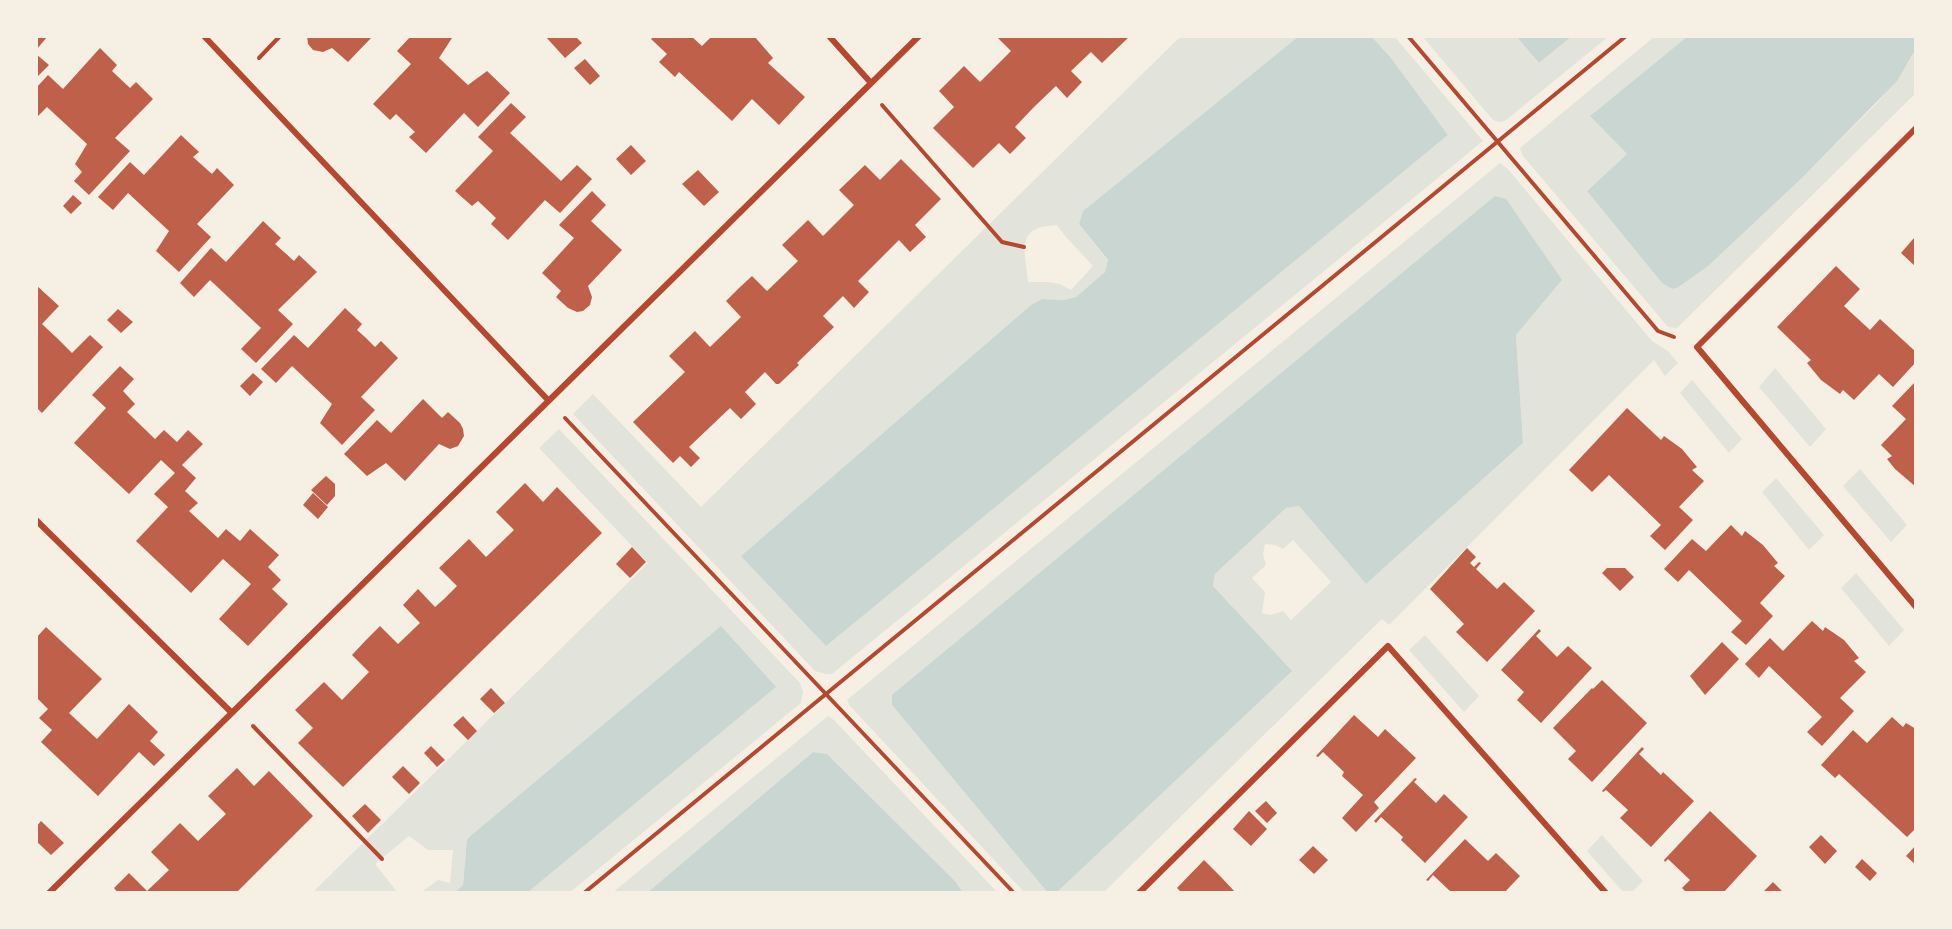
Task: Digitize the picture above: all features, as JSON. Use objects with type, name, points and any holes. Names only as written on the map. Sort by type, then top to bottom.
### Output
[{"type":"street","points":[[204,36],[548,400]]},
{"type":"street","points":[[829,36],[871,83]]},
{"type":"street","points":[[49,893],[919,36]]},
{"type":"street","points":[[1916,128],[1697,347],[1916,607]]},
{"type":"street","points":[[36,520],[232,713]]},
{"type":"street","points":[[1140,893],[1388,646],[1606,893]]},
{"type":"path","points":[[1408,36],[1658,331],[1697,347]]},
{"type":"path","points":[[584,893],[1626,36]]},
{"type":"path","points":[[871,83],[884,107],[1002,242],[1024,247]]},
{"type":"path","points":[[548,400],[1014,893]]},
{"type":"path","points":[[232,713],[255,728],[382,859]]},
{"type":"shaded area","points":[[1181,36],[1299,36],[1083,211],[1079,224],[1108,261],[1105,272],[1076,297],[1064,300],[1042,299],[742,555],[826,645],[1448,135],[1391,58],[1371,36],[1394,36],[1483,141],[832,674],[815,671],[573,414],[593,394],[701,507]],"holes":[[[1057,225],[1093,266],[1071,290],[1060,284],[1028,282],[1024,247],[1027,237],[1032,231],[1041,227]]]},
{"type":"shaded area","points":[[1299,36],[1371,36],[1391,58],[1448,135],[826,646],[741,556],[1030,306],[1042,299],[1064,300],[1076,297],[1105,272],[1108,260],[1079,224],[1083,211]]},
{"type":"shaded area","points":[[1422,36],[1516,36],[1539,63],[1572,36],[1609,36],[1505,121],[1500,122],[1493,120]]},
{"type":"shaded area","points":[[1516,36],[1572,36],[1539,63]]},
{"type":"shaded area","points":[[1655,36],[1688,36],[1590,116],[1627,154],[1587,191],[1662,283],[1672,289],[1677,288],[1707,267],[1802,178],[1878,102],[1909,62],[1916,49],[1916,93],[1677,328],[1668,327],[1523,156],[1520,148]]},
{"type":"shaded area","points":[[1688,36],[1916,36],[1916,49],[1897,81],[1802,178],[1707,267],[1677,288],[1672,289],[1662,283],[1587,191],[1627,154],[1590,116]]},
{"type":"shaded area","points":[[1500,163],[1507,168],[1652,341],[1668,351],[1678,363],[1665,376],[1654,360],[1389,625],[1382,619],[1103,893],[1056,893],[1291,671],[1213,586],[1215,574],[1286,508],[1299,506],[1366,584],[1523,443],[1516,335],[1562,280],[892,705],[1048,893],[1025,893],[850,706],[847,700]],"holes":[[[1293,540],[1331,582],[1291,620],[1283,611],[1271,615],[1262,613],[1265,592],[1252,578],[1266,565],[1263,554],[1265,544],[1283,549]]]},
{"type":"shaded area","points":[[1495,196],[1506,199],[1562,280],[1516,335],[1523,443],[1366,584],[1299,506],[1286,508],[1215,574],[1213,586],[1292,671],[1056,893],[1048,893],[892,705],[892,695]]},
{"type":"shaded area","points":[[1775,368],[1826,429],[1810,447],[1759,387]]},
{"type":"shaded area","points":[[1692,380],[1742,439],[1729,453],[1680,393]]},
{"type":"shaded area","points":[[559,429],[800,683],[803,692],[801,703],[569,893],[527,893],[776,687],[467,838],[463,885],[454,893],[420,893],[438,880],[450,883],[453,850],[428,850],[409,836],[375,864],[398,893],[312,893],[648,563],[539,448]]},
{"type":"shaded area","points":[[1860,469],[1907,525],[1891,542],[1843,486]]},
{"type":"shaded area","points":[[1776,478],[1824,535],[1809,550],[1762,492]]},
{"type":"shaded area","points":[[1856,573],[1904,630],[1889,646],[1841,588]]},
{"type":"shaded area","points":[[721,626],[776,687],[527,893],[454,893],[463,885],[467,839]]},
{"type":"shaded area","points":[[1425,635],[1479,696],[1464,712],[1409,650]]},
{"type":"shaded area","points":[[828,716],[998,893],[963,893],[956,882],[827,754],[813,752],[647,893],[612,893]]},
{"type":"shaded area","points":[[813,752],[827,754],[956,882],[963,893],[647,893]]},
{"type":"shaded area","points":[[1602,835],[1643,881],[1631,893],[1624,893],[1587,851]]},
{"type":"building","points":[[36,36],[48,36],[36,50]]},
{"type":"building","points":[[307,36],[373,36],[348,62],[332,48],[323,52],[313,50],[308,44]]},
{"type":"building","points":[[411,36],[450,36],[452,38],[439,58],[468,85],[487,71],[510,93],[478,127],[464,113],[426,153],[409,137],[415,132],[396,114],[390,120],[373,104],[411,64],[397,51]]},
{"type":"building","points":[[545,36],[575,36],[582,43],[565,58]]},
{"type":"building","points":[[654,36],[691,36],[702,46],[712,36],[754,36],[773,58],[768,63],[805,97],[779,125],[752,99],[732,121],[679,72],[675,77],[659,62],[667,54],[651,39]]},
{"type":"building","points":[[996,36],[1130,36],[1102,63],[1091,52],[1071,71],[1082,82],[1067,98],[1056,86],[1034,107],[1015,127],[1026,138],[1010,154],[999,143],[973,168],[933,128],[954,107],[939,91],[964,66],[980,82],[1011,51]]},
{"type":"building","points":[[100,48],[117,65],[112,71],[130,88],[136,82],[153,99],[115,138],[130,151],[89,195],[74,181],[82,172],[75,164],[87,144],[47,107],[36,118],[36,88],[48,75],[63,89]]},
{"type":"building","points":[[36,54],[49,65],[36,78]]},
{"type":"building","points":[[585,59],[600,76],[590,85],[574,68]]},
{"type":"building","points":[[511,103],[526,117],[510,133],[561,181],[577,165],[592,179],[560,213],[545,200],[508,240],[491,224],[496,218],[478,201],[472,206],[455,191],[493,151],[478,137]]},
{"type":"building","points":[[181,135],[199,152],[193,157],[212,174],[217,168],[234,185],[197,224],[211,237],[179,272],[156,251],[169,231],[128,193],[113,210],[98,197],[130,162],[144,175]]},
{"type":"building","points":[[631,145],[646,161],[631,175],[616,159]]},
{"type":"building","points":[[901,159],[941,199],[915,225],[926,237],[910,252],[899,240],[858,281],[869,292],[854,308],[843,296],[823,316],[834,327],[797,363],[799,365],[779,384],[776,384],[765,372],[745,392],[756,404],[741,419],[730,408],[689,447],[700,458],[691,467],[680,456],[673,463],[633,422],[685,372],[669,356],[695,331],[710,347],[741,317],[726,301],[739,288],[752,276],[767,291],[798,261],[782,245],[808,220],[823,236],[854,205],[839,190],[865,165],[880,180]]},
{"type":"building","points":[[698,170],[719,192],[704,206],[682,184]]},
{"type":"building","points":[[592,191],[606,205],[591,221],[622,250],[588,286],[592,297],[590,305],[583,311],[577,312],[568,308],[556,297],[561,291],[542,273],[574,238],[559,225]]},
{"type":"building","points":[[73,195],[82,203],[71,214],[63,206]]},
{"type":"building","points":[[263,221],[281,238],[275,244],[294,261],[299,255],[317,272],[278,310],[293,324],[256,363],[241,349],[261,328],[210,280],[194,297],[180,283],[211,248],[226,262]]},
{"type":"building","points":[[1914,238],[1916,240],[1916,267],[1901,253]]},
{"type":"building","points":[[1836,266],[1860,289],[1844,306],[1870,330],[1880,319],[1916,352],[1916,362],[1893,387],[1879,374],[1854,400],[1843,390],[1840,394],[1821,380],[1807,363],[1811,360],[1777,327]]},
{"type":"building","points":[[36,285],[59,306],[42,324],[72,353],[90,335],[103,347],[42,413],[36,407]]},
{"type":"building","points":[[345,308],[362,324],[357,330],[375,347],[381,341],[398,358],[361,397],[375,410],[342,445],[320,423],[332,404],[292,366],[276,383],[261,369],[294,335],[308,348]]},
{"type":"building","points":[[118,309],[133,322],[121,333],[107,320]]},
{"type":"building","points":[[120,366],[134,379],[123,391],[135,404],[127,412],[155,439],[164,430],[177,442],[188,430],[203,444],[182,465],[196,478],[185,491],[198,503],[189,511],[218,538],[226,529],[240,541],[250,529],[279,555],[268,567],[281,580],[272,589],[288,604],[248,646],[219,619],[251,584],[223,559],[191,593],[136,541],[168,507],[154,494],[175,473],[161,460],[129,494],[74,443],[106,408],[92,395]]},
{"type":"building","points":[[253,373],[263,382],[250,396],[240,386]]},
{"type":"building","points":[[1916,381],[1916,487],[1895,469],[1887,459],[1892,456],[1881,445],[1906,419],[1892,406]]},
{"type":"building","points":[[423,399],[442,418],[448,412],[460,423],[464,436],[458,446],[450,449],[439,444],[405,481],[386,463],[367,476],[344,454],[377,420],[391,433]]},
{"type":"building","points":[[1627,408],[1661,440],[1664,436],[1682,449],[1697,467],[1692,470],[1704,481],[1679,507],[1693,520],[1665,550],[1650,536],[1661,525],[1609,475],[1592,492],[1569,470]]},
{"type":"building","points":[[326,476],[335,484],[335,496],[327,505],[311,490]]},
{"type":"building","points":[[525,483],[543,502],[557,487],[602,533],[343,787],[298,743],[313,728],[295,710],[324,682],[342,700],[369,672],[352,655],[380,626],[398,644],[420,623],[403,605],[418,589],[435,607],[457,586],[439,568],[469,539],[486,557],[514,530],[496,512]]},
{"type":"building","points":[[313,493],[328,507],[318,519],[303,505]]},
{"type":"building","points":[[1731,525],[1742,536],[1745,531],[1763,545],[1778,563],[1774,566],[1785,576],[1760,603],[1773,616],[1746,645],[1731,632],[1742,621],[1689,570],[1678,582],[1664,569],[1692,539],[1706,551]]},
{"type":"building","points":[[632,547],[646,562],[630,578],[616,564]]},
{"type":"building","points":[[1467,548],[1476,557],[1470,563],[1474,567],[1479,562],[1481,563],[1476,569],[1497,589],[1504,582],[1535,611],[1487,662],[1456,632],[1464,624],[1430,589]]},
{"type":"building","points":[[1607,568],[1625,568],[1634,577],[1620,591],[1602,573]]},
{"type":"building","points":[[1812,621],[1823,631],[1825,627],[1844,640],[1859,658],[1854,661],[1866,672],[1840,698],[1854,711],[1822,746],[1807,732],[1822,717],[1769,666],[1759,678],[1745,664],[1770,638],[1783,651]]},
{"type":"building","points":[[46,627],[102,679],[69,713],[97,739],[129,704],[158,732],[150,741],[165,755],[154,766],[139,752],[98,796],[41,742],[52,730],[39,718],[48,709],[36,697],[36,638]]},
{"type":"building","points":[[1539,629],[1541,631],[1536,636],[1557,657],[1568,646],[1592,668],[1541,723],[1517,700],[1524,692],[1501,670]]},
{"type":"building","points":[[1722,642],[1739,659],[1705,695],[1690,676]]},
{"type":"building","points":[[1602,680],[1647,723],[1592,782],[1568,759],[1576,751],[1553,728]]},
{"type":"building","points":[[491,688],[505,703],[494,713],[480,699]]},
{"type":"building","points":[[1354,715],[1378,737],[1385,729],[1416,758],[1374,802],[1379,808],[1356,832],[1342,818],[1363,795],[1342,776],[1344,772],[1323,752],[1318,757],[1316,756]]},
{"type":"building","points":[[463,716],[477,731],[468,740],[453,725]]},
{"type":"building","points":[[1892,717],[1903,727],[1906,723],[1916,729],[1916,828],[1907,837],[1839,774],[1835,778],[1821,765],[1853,730],[1867,743]]},
{"type":"building","points":[[431,746],[445,760],[437,767],[424,753]]},
{"type":"building","points":[[1642,747],[1644,749],[1639,754],[1661,775],[1663,772],[1694,801],[1651,847],[1620,818],[1628,810],[1606,790],[1602,791]]},
{"type":"building","points":[[403,766],[420,783],[409,794],[392,777]]},
{"type":"building","points":[[237,768],[254,786],[269,771],[313,816],[236,893],[118,893],[114,888],[129,873],[147,891],[169,870],[151,852],[180,823],[198,841],[226,814],[208,796]]},
{"type":"building","points":[[1415,778],[1417,779],[1414,782],[1436,803],[1444,794],[1468,817],[1425,863],[1401,840],[1403,837],[1381,817],[1376,823],[1374,821]]},
{"type":"building","points":[[1266,801],[1277,813],[1267,823],[1255,811]]},
{"type":"building","points":[[365,804],[381,820],[368,833],[352,816]]},
{"type":"building","points":[[1249,811],[1267,829],[1251,846],[1233,829]]},
{"type":"building","points":[[1710,811],[1757,856],[1723,893],[1687,893],[1682,888],[1690,880],[1668,859],[1665,862],[1664,860]]},
{"type":"building","points":[[41,821],[64,843],[51,855],[36,841],[36,827]]},
{"type":"building","points":[[1821,835],[1837,851],[1825,864],[1809,847]]},
{"type":"building","points":[[1465,839],[1488,861],[1496,853],[1520,876],[1504,893],[1452,893],[1433,875],[1428,881],[1426,880]]},
{"type":"building","points":[[1916,845],[1916,865],[1906,856]]},
{"type":"building","points":[[1313,846],[1328,860],[1314,874],[1299,860]]},
{"type":"building","points":[[1862,859],[1877,873],[1870,881],[1855,867]]},
{"type":"building","points":[[1204,860],[1236,893],[1182,893],[1177,888]]},
{"type":"building","points":[[1773,882],[1784,893],[1762,893]]}]
